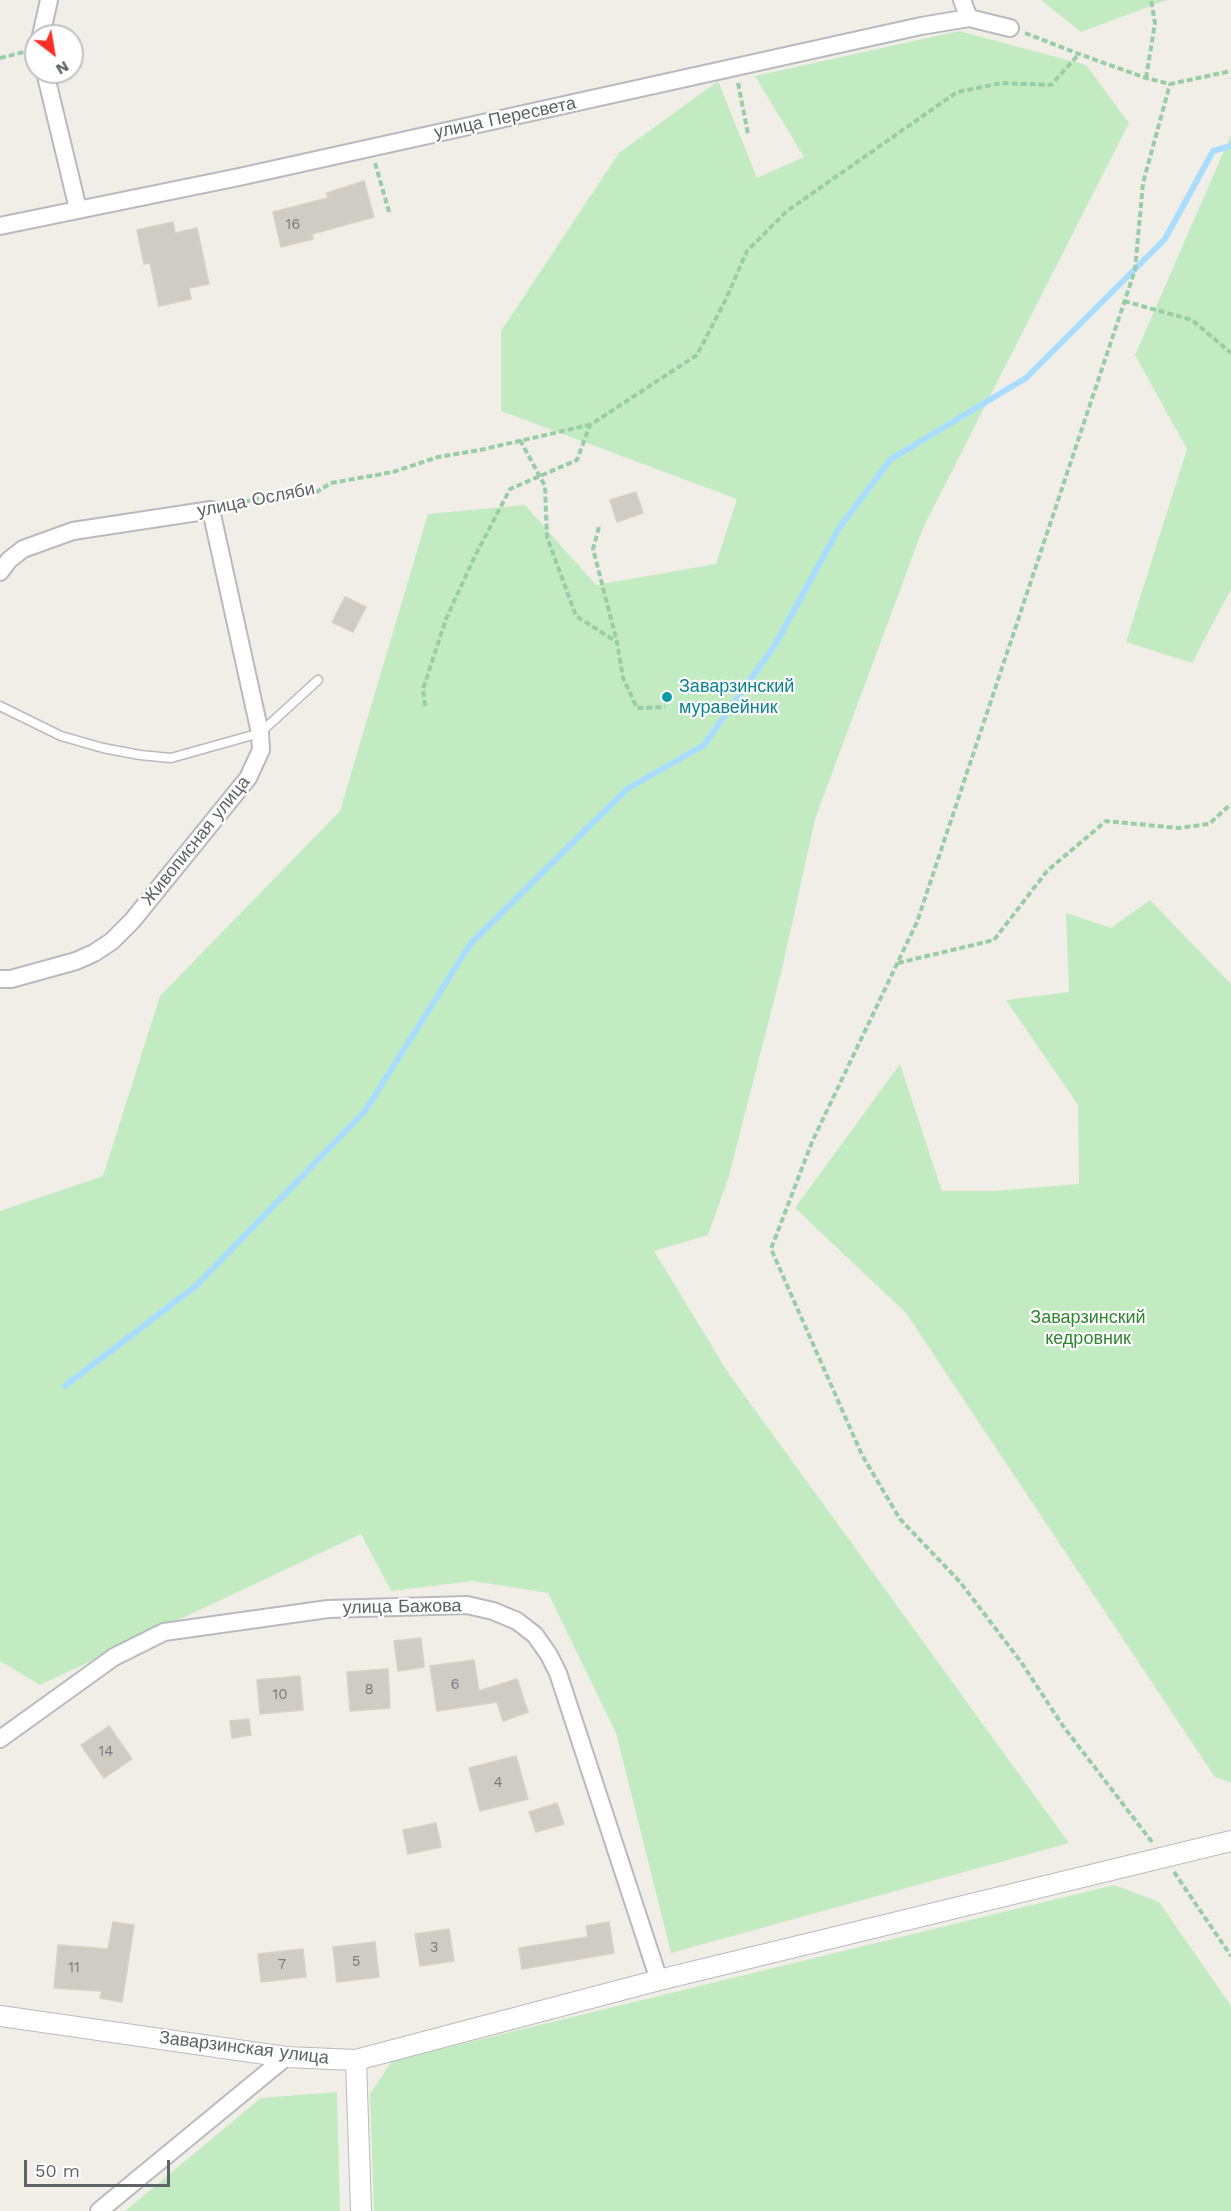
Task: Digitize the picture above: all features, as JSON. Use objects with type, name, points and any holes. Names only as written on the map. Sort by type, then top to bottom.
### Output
[{"type":"street","points":[[44,24],[49,0]]},
{"type":"street","points":[[962,0],[969,18]]},
{"type":"street","name":"улица Пересвета","points":[[0,226],[371,148],[848,41],[969,18],[1010,28]]},
{"type":"street","points":[[48,84],[78,209]]},
{"type":"street","name":"улица Осляби","points":[[0,572],[9,560],[23,549],[73,531],[211,510]]},
{"type":"street","name":"Живописная улица","points":[[0,979],[11,979],[76,961],[112,942],[132,921],[248,778],[261,750],[260,733],[211,510]]},
{"type":"street","name":"улица Бажова","points":[[0,1739],[114,1657],[164,1632],[328,1609],[467,1605],[493,1611],[517,1621],[536,1635],[558,1673],[659,1980]]},
{"type":"street","name":"Заварзинская улица","points":[[0,2016],[286,2057],[356,2060],[659,1980],[1165,1859],[1231,1841]]},
{"type":"street","points":[[99,2211],[286,2057]]},
{"type":"street","points":[[356,2060],[361,2211]]},
{"type":"lane","points":[[0,706],[61,736],[103,748],[171,758],[260,733],[318,680]]},
{"type":"path","points":[[1146,78],[1155,23],[1151,0]]},
{"type":"path","points":[[1010,28],[1146,78],[1170,84],[1231,71]]},
{"type":"path","points":[[0,58],[24,53]]},
{"type":"path","name":"улица Осляби","points":[[211,510],[264,497],[315,493],[331,483],[393,472],[438,457],[480,450],[590,424],[697,356],[726,300],[747,250],[787,211],[957,92],[1002,83],[1051,86],[1079,54]]},
{"type":"path","points":[[734,67],[748,134]]},
{"type":"path","points":[[1170,84],[1143,183],[1135,270],[917,922],[812,1142],[771,1249],[862,1455],[900,1519],[967,1591],[1022,1662],[1063,1726],[1165,1859],[1231,1956]]},
{"type":"path","points":[[371,148],[390,215]]},
{"type":"path","points":[[1124,301],[1192,320],[1231,353]]},
{"type":"path","points":[[425,706],[423,689],[446,619],[475,556],[510,489],[577,460],[590,424]]},
{"type":"path","points":[[520,440],[545,486],[547,537],[576,616],[617,642]]},
{"type":"path","points":[[599,527],[593,549],[617,642],[623,678],[637,708],[665,707]]},
{"type":"path","points":[[897,963],[994,940],[1047,871],[1106,821],[1178,828],[1209,824],[1231,804]]},
{"type":"green space","points":[[1041,0],[1167,0],[1081,32]]},
{"type":"green space","points":[[959,31],[1086,65],[1129,123],[923,528],[815,819],[782,969],[729,1176],[708,1235],[654,1251],[729,1374],[1069,1843],[671,1953],[616,1733],[548,1593],[473,1581],[391,1591],[361,1534],[40,1685],[0,1661],[0,1211],[103,1176],[160,996],[340,811],[428,514],[525,505],[596,585],[716,564],[737,499],[501,411],[501,331],[619,153],[718,81],[757,178],[804,157],[755,76]]},
{"type":"green space","points":[[1231,135],[1231,589],[1192,663],[1126,642],[1187,449],[1135,355]]},
{"type":"green space","name":"Заварзинский кедровник","points":[[1150,900],[1231,984],[1231,1783],[1215,1777],[906,1313],[795,1208],[900,1064],[942,1191],[994,1191],[1079,1184],[1078,1105],[1006,1000],[1069,992],[1066,913],[1111,928]]},
{"type":"green space","points":[[1114,1885],[1159,1902],[1231,2006],[1231,2211],[374,2211],[370,2094],[392,2061]]},
{"type":"green space","points":[[337,2092],[340,2211],[125,2211],[261,2098]]},
{"type":"building","points":[[364,181],[374,217],[312,234],[313,239],[281,247],[273,212],[328,198],[327,193]]},
{"type":"building","points":[[173,222],[175,233],[197,228],[209,284],[189,288],[191,299],[159,306],[150,263],[144,264],[137,230]]},
{"type":"building","points":[[636,492],[643,513],[617,522],[610,500]]},
{"type":"building","points":[[345,597],[366,607],[353,632],[332,622]]},
{"type":"building","points":[[421,1638],[424,1667],[398,1671],[394,1641]]},
{"type":"building","points":[[474,1660],[479,1691],[517,1679],[528,1712],[503,1721],[497,1702],[437,1711],[430,1666]]},
{"type":"building","points":[[388,1669],[390,1708],[350,1711],[347,1672]]},
{"type":"building","points":[[300,1676],[303,1710],[260,1714],[257,1680]]},
{"type":"building","points":[[249,1719],[251,1735],[232,1738],[230,1721]]},
{"type":"building","points":[[109,1726],[132,1759],[104,1778],[81,1745]]},
{"type":"building","points":[[516,1756],[528,1799],[480,1811],[469,1768]]},
{"type":"building","points":[[557,1803],[564,1824],[536,1832],[529,1812]]},
{"type":"building","points":[[436,1823],[441,1847],[408,1854],[403,1830]]},
{"type":"building","points":[[113,1922],[134,1925],[122,2002],[100,1998],[102,1991],[54,1988],[58,1945],[108,1949]]},
{"type":"building","points":[[609,1922],[614,1953],[522,1969],[519,1948],[588,1937],[586,1926]]},
{"type":"building","points":[[449,1929],[454,1961],[420,1966],[415,1934]]},
{"type":"building","points":[[375,1942],[379,1977],[337,1982],[333,1947]]},
{"type":"building","points":[[303,1949],[306,1977],[261,1982],[258,1954]]},
{"type":"waterway","points":[[65,1386],[197,1285],[365,1111],[471,943],[627,789],[704,745],[775,645],[839,528],[891,459],[1026,378],[1165,239],[1213,151],[1231,146]]},
{"type":"place","name":"Заварзинский муравейник","points":[[667,697]]}]
